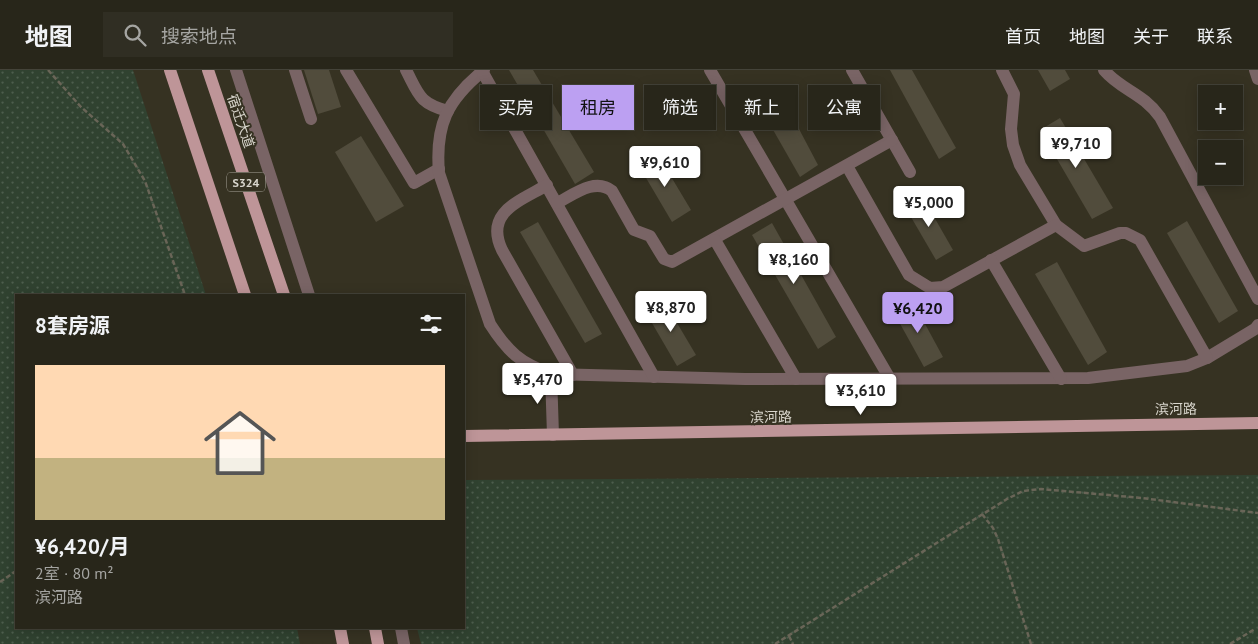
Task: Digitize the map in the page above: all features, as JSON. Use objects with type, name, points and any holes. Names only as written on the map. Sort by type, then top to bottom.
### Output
[{"type":"main road","name":"S324","points":[[170,70],[245,294]]},
{"type":"main road","name":"宿迁大道","points":[[208,70],[284,294]]},
{"type":"main road","name":"滨河路","points":[[465,436],[1258,423]]},
{"type":"main road","points":[[340,629],[343,644]]},
{"type":"main road","points":[[375,629],[378,644]]},
{"type":"street","points":[[236,70],[309,294]]},
{"type":"street","points":[[295,70],[311,119]]},
{"type":"street","points":[[346,70],[414,183],[439,169]]},
{"type":"street","points":[[406,70],[422,99],[433,106],[448,111]]},
{"type":"street","points":[[852,70],[910,172]]},
{"type":"street","points":[[1002,70],[1014,94],[1011,117],[1013,145],[1020,165],[1056,224],[1084,246],[1120,233],[1126,233],[1140,240],[1206,358]]},
{"type":"street","points":[[1104,70],[1117,82],[1145,99],[1160,117],[1258,298]]},
{"type":"street","points":[[1255,70],[1258,79]]},
{"type":"street","points":[[654,377],[483,71],[453,101],[448,111],[442,125],[438,147],[439,169],[490,324],[515,357],[530,367],[551,374],[654,377],[796,379],[1088,378],[1187,366],[1206,358],[1258,325]]},
{"type":"street","points":[[714,73],[890,379]]},
{"type":"street","points":[[557,203],[586,188],[602,185],[608,187],[634,230],[650,236],[668,262],[679,260],[892,140]]},
{"type":"street","points":[[847,166],[909,275],[922,285],[936,289],[943,287],[1056,224]]},
{"type":"street","points":[[547,185],[509,208],[500,217],[496,233],[502,250],[573,375]]},
{"type":"street","points":[[715,240],[796,379]]},
{"type":"street","points":[[991,260],[1060,379]]},
{"type":"street","points":[[551,374],[553,435]]},
{"type":"street","points":[[402,629],[404,644]]},
{"type":"path","points":[[48,70],[81,107],[122,144],[145,181],[185,294]]},
{"type":"path","points":[[776,644],[982,514],[1023,491],[1041,489],[1142,498],[1258,512]]},
{"type":"path","points":[[982,514],[994,528],[1031,644]]},
{"type":"path","points":[[0,582],[15,572]]},
{"type":"path","points":[[1230,644],[1255,629]]},
{"type":"path","points":[[789,636],[793,644]]},
{"type":"green space","points":[[0,70],[133,70],[206,294],[15,294],[15,629],[297,629],[300,644],[0,644]]},
{"type":"green space","points":[[1258,475],[1258,644],[421,644],[417,629],[465,629],[465,480]]},
{"type":"building","points":[[304,70],[329,70],[341,107],[318,114]]},
{"type":"building","points":[[509,70],[533,70],[542,85],[518,85]]},
{"type":"building","points":[[890,70],[912,70],[956,148],[939,159]]},
{"type":"building","points":[[1038,70],[1065,70],[1070,79],[1050,91]]},
{"type":"building","points":[[552,102],[562,118],[562,130],[569,130],[594,172],[575,184],[544,130],[552,130]]},
{"type":"building","points":[[1060,118],[1113,208],[1092,219],[1040,130]]},
{"type":"building","points":[[798,127],[818,165],[800,177],[773,130],[798,130]]},
{"type":"building","points":[[361,136],[404,206],[376,222],[335,152]]},
{"type":"building","points":[[658,155],[691,210],[672,222],[639,166]]},
{"type":"building","points":[[922,196],[953,250],[936,260],[904,205]]},
{"type":"building","points":[[1187,221],[1238,311],[1219,323],[1167,233]]},
{"type":"building","points":[[538,222],[602,334],[585,343],[520,232]]},
{"type":"building","points":[[772,223],[836,337],[818,349],[752,235]]},
{"type":"building","points":[[1057,262],[1107,352],[1088,365],[1035,274]]},
{"type":"building","points":[[912,300],[943,357],[924,367],[893,311]]},
{"type":"building","points":[[664,301],[696,355],[677,366],[645,311]]}]
